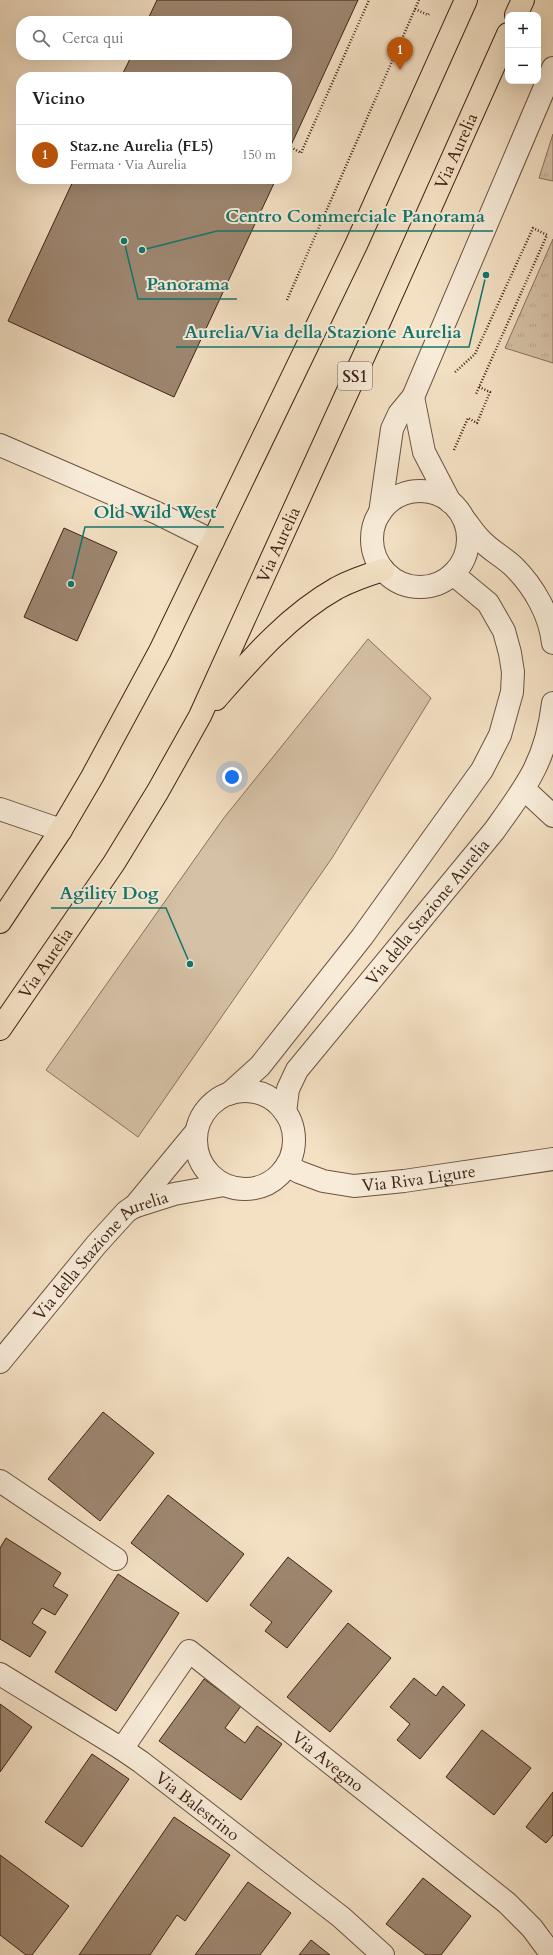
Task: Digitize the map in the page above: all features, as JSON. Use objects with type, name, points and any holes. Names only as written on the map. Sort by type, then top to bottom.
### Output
[{"type":"highway","points":[[446,46],[455,0]]},
{"type":"highway","points":[[0,922],[61,830],[92,777],[160,651],[356,245],[466,0]]},
{"type":"highway","points":[[517,12],[523,0]]},
{"type":"highway","name":"Via Aurelia","points":[[0,1029],[114,864],[158,791],[200,716],[505,41]]},
{"type":"highway","points":[[200,716],[251,659],[300,614],[336,589],[360,578],[383,570]]},
{"type":"street","points":[[380,513],[392,429],[398,414],[413,397],[553,68]]},
{"type":"street","points":[[529,123],[553,107]]},
{"type":"street","points":[[413,397],[424,452],[455,508],[467,529],[468,546],[463,561],[453,574],[439,583],[423,587],[408,586],[394,580],[383,570],[375,557],[372,542],[373,527],[380,513],[390,502],[404,494],[420,491],[436,494],[455,508],[479,539],[514,567],[528,584],[540,603],[547,620],[553,643]]},
{"type":"street","points":[[0,445],[157,513],[213,541]]},
{"type":"street","points":[[229,1094],[260,1066],[362,937],[482,770],[500,735],[512,692],[513,672],[504,631],[488,603],[453,574]]},
{"type":"street","name":"Via della Stazione Aurelia","points":[[285,1112],[288,1089],[297,1070],[494,831],[524,789],[534,773],[545,746],[553,703]]},
{"type":"street","points":[[524,789],[553,816]]},
{"type":"street","points":[[0,809],[61,830]]},
{"type":"street","points":[[237,1091],[251,1091],[265,1095],[277,1102],[285,1112],[292,1125],[294,1139],[293,1153],[287,1165],[276,1178],[262,1187],[245,1190],[224,1185],[213,1178],[202,1165],[196,1149],[196,1132],[201,1116],[212,1103],[237,1091]]},
{"type":"street","points":[[133,1207],[196,1132]]},
{"type":"street","name":"Via Riva Ligure","points":[[287,1165],[299,1172],[323,1181],[354,1186],[404,1181],[553,1159]]},
{"type":"street","name":"Via della Stazione Aurelia","points":[[0,1362],[96,1245],[119,1219],[133,1207],[174,1194],[224,1185]]},
{"type":"street","points":[[0,1481],[116,1559]]},
{"type":"street","name":"Via Avegno","points":[[122,1749],[189,1650],[507,1903],[532,1928],[552,1955]]},
{"type":"street","name":"Via Balestrino","points":[[0,1674],[122,1749],[341,1917],[383,1955]]},
{"type":"path","points":[[292,148],[301,153],[369,0]]},
{"type":"path","points":[[287,300],[419,0]]},
{"type":"path","points":[[415,9],[428,15],[430,10]]},
{"type":"path","points":[[452,375],[476,354],[533,228],[547,235],[476,394]]},
{"type":"path","points":[[457,443],[468,418],[476,423],[490,392],[479,387]]},
{"type":"green space","points":[[553,134],[553,181],[539,178]]},
{"type":"green space","points":[[553,239],[553,363],[505,348]]},
{"type":"green space","points":[[368,639],[431,698],[332,858],[138,1137],[46,1070],[223,819]]},
{"type":"building","points":[[157,0],[358,0],[292,143],[292,72],[124,72],[130,60],[292,60],[292,16],[149,16]]},
{"type":"building","points":[[72,184],[274,184],[174,397],[8,321]]},
{"type":"building","points":[[64,528],[117,552],[77,641],[24,617]]},
{"type":"building","points":[[103,1412],[154,1453],[100,1521],[48,1479]]},
{"type":"building","points":[[168,1495],[244,1554],[207,1602],[131,1543]]},
{"type":"building","points":[[6,1538],[61,1573],[53,1586],[68,1595],[55,1615],[42,1608],[32,1623],[46,1632],[30,1657],[0,1639],[0,1548]]},
{"type":"building","points":[[288,1557],[332,1591],[287,1648],[265,1631],[272,1622],[250,1605]]},
{"type":"building","points":[[118,1574],[179,1613],[116,1711],[55,1672]]},
{"type":"building","points":[[348,1623],[391,1658],[330,1732],[287,1697]]},
{"type":"building","points":[[414,1678],[436,1696],[443,1686],[465,1705],[420,1759],[397,1740],[410,1724],[390,1707]]},
{"type":"building","points":[[204,1679],[241,1706],[225,1728],[245,1743],[257,1726],[282,1744],[241,1800],[159,1741]]},
{"type":"building","points":[[0,1704],[32,1727],[0,1772]]},
{"type":"building","points":[[482,1730],[531,1768],[494,1815],[446,1777]]},
{"type":"building","points":[[92,1754],[129,1779],[82,1847],[45,1822]]},
{"type":"building","points":[[553,1792],[553,1835],[546,1843],[526,1827]]},
{"type":"building","points":[[174,1817],[230,1855],[185,1921],[177,1915],[150,1955],[79,1955]]},
{"type":"building","points":[[0,1855],[69,1906],[32,1955],[26,1955],[0,1935]]},
{"type":"building","points":[[423,1878],[471,1916],[441,1955],[426,1955],[386,1924]]},
{"type":"building","points":[[248,1882],[291,1913],[260,1955],[195,1955]]},
{"type":"building","points":[[311,1940],[330,1955],[299,1955]]},
{"type":"place","name":"Staz.ne Aurelia (FL5)","points":[[400,70]]},
{"type":"place","name":"Panorama","points":[[124,241]]},
{"type":"place","name":"Centro Commerciale Panorama","points":[[142,250]]},
{"type":"place","name":"Aurelia/Via della Stazione Aurelia","points":[[486,275]]},
{"type":"place","name":"Old Wild West","points":[[71,584]]},
{"type":"place","name":"Agility Dog","points":[[190,964]]}]
